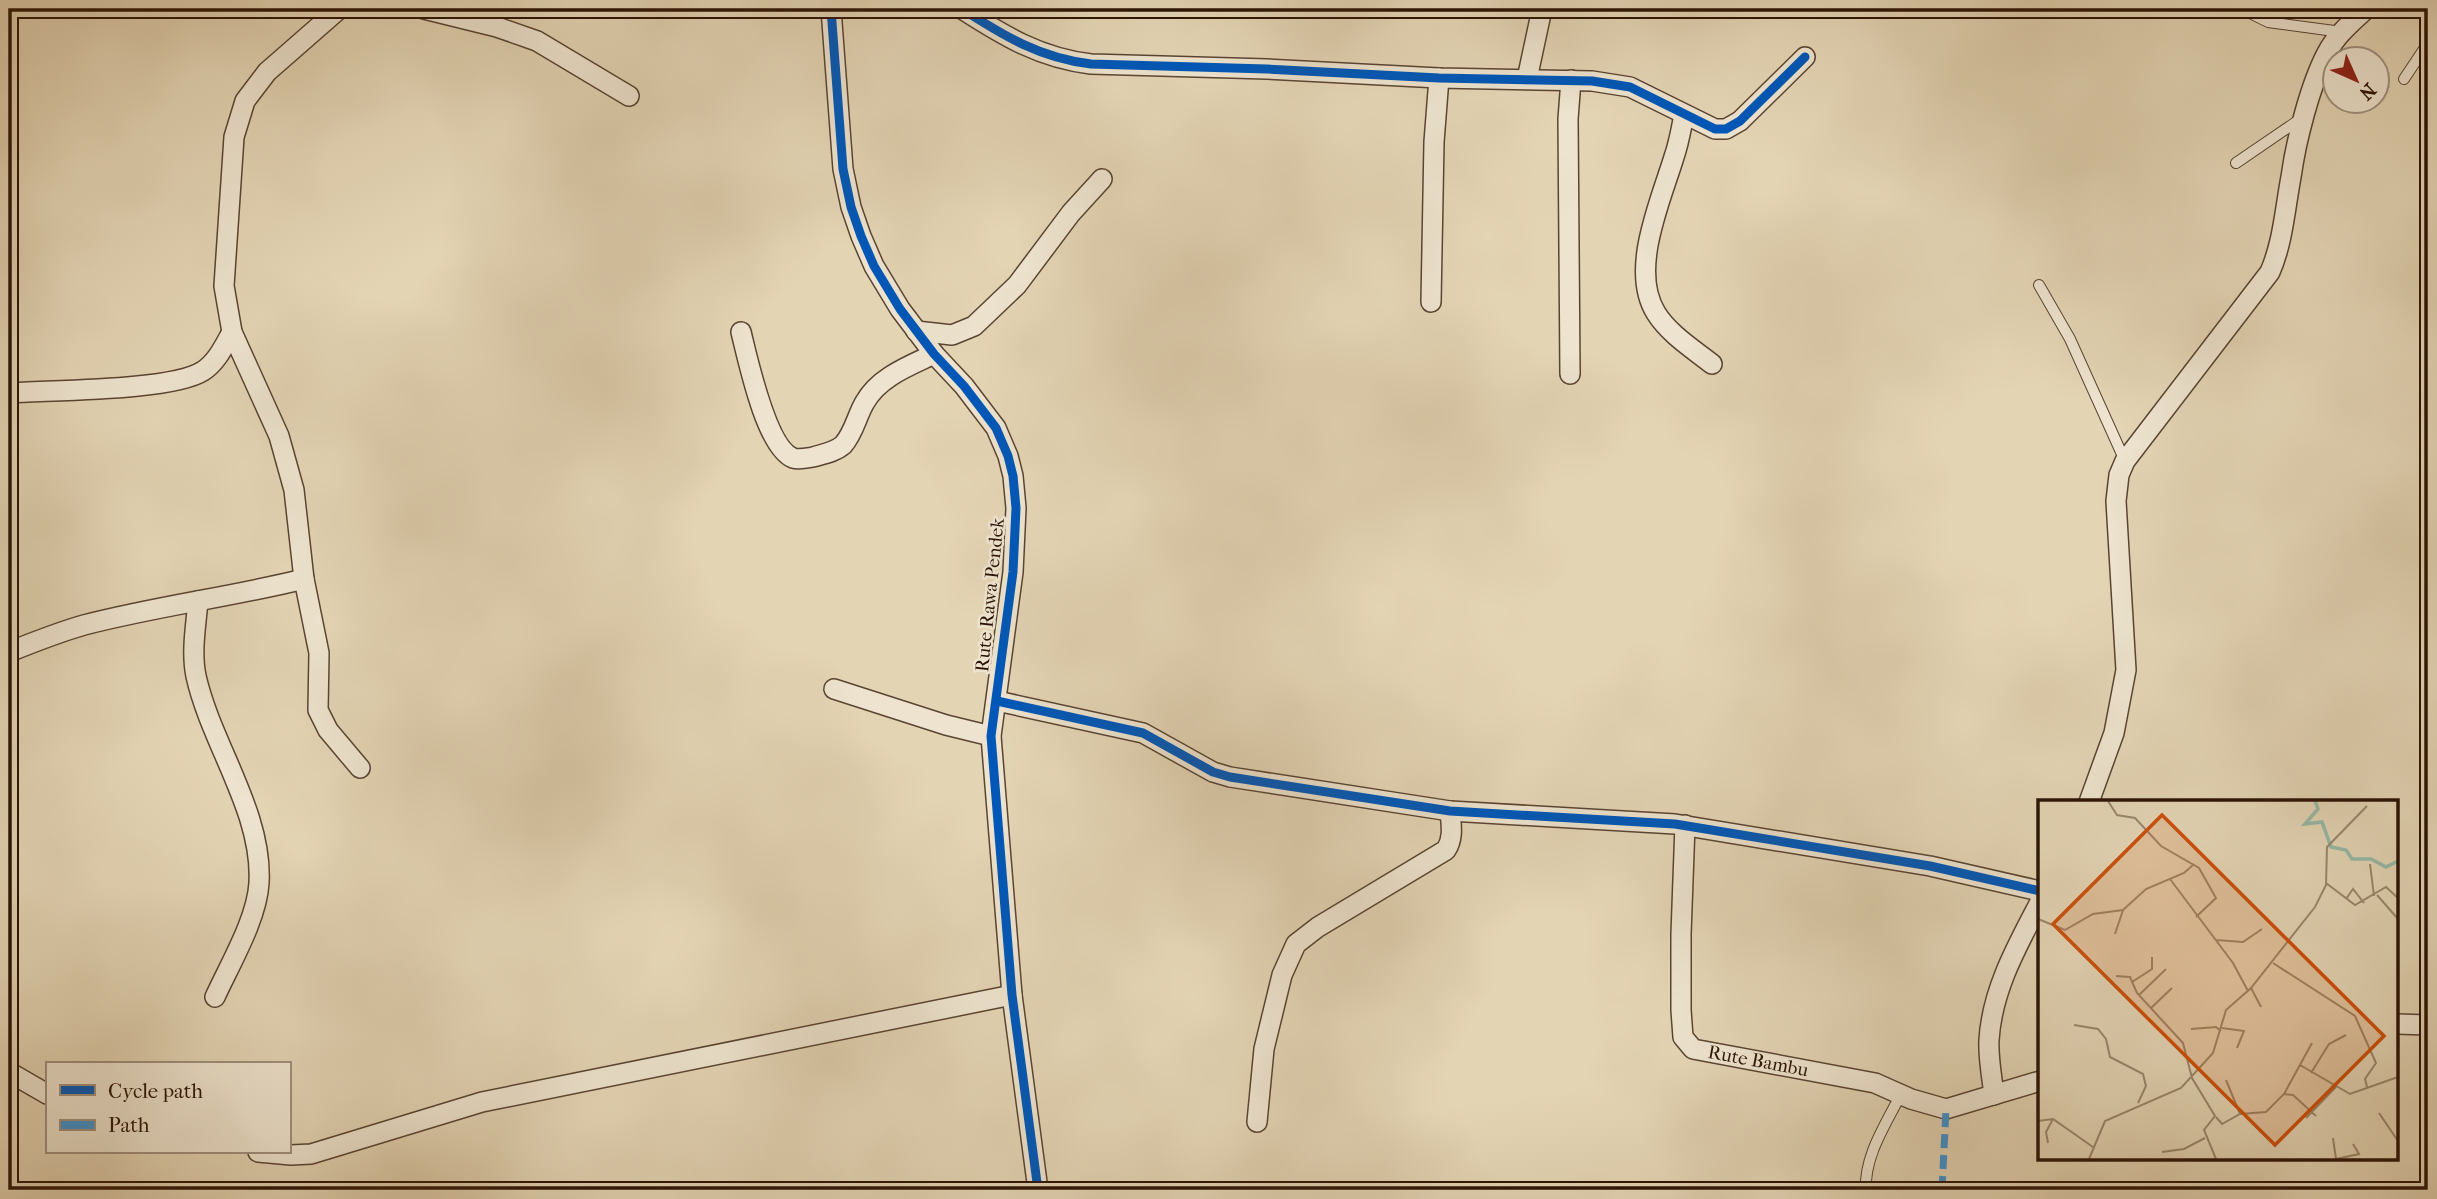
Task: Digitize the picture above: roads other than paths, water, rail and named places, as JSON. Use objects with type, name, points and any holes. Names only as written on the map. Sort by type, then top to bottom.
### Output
[{"type":"street","points":[[339,9],[256,84],[245,101],[234,137],[224,286],[232,332],[271,417],[287,460],[299,517],[304,579],[319,653],[317,698],[320,716],[328,730],[360,768]]},
{"type":"street","points":[[424,9],[497,27],[537,41],[629,96]]},
{"type":"street","name":"Rute Rawa Pendek","points":[[831,9],[839,135],[851,207],[874,266],[916,331],[989,416],[1005,448],[1013,476],[1016,508],[1013,572],[990,736],[1012,995],[1038,1190]]},
{"type":"street","points":[[962,9],[1018,42],[1064,61],[1439,78],[1571,80],[1630,87],[1715,130],[1732,127],[1805,57]]},
{"type":"street","points":[[1527,79],[1542,9]]},
{"type":"street","points":[[2090,800],[2114,733],[2126,670],[2116,501],[2119,475],[2125,461],[2270,272],[2280,246],[2291,173],[2305,116],[2327,52],[2342,32],[2366,9]]},
{"type":"street","points":[[1431,302],[1434,142],[1439,78]]},
{"type":"street","points":[[1570,374],[1571,80]]},
{"type":"street","points":[[1685,115],[1646,253],[1648,296],[1657,315],[1667,327],[1712,364]]},
{"type":"street","points":[[916,331],[952,335],[974,326],[1017,285],[1071,213],[1102,179]]},
{"type":"street","points":[[9,393],[135,386],[190,377],[211,364],[232,332]]},
{"type":"street","points":[[741,332],[772,436],[783,451],[798,459],[841,447],[865,401],[877,387],[900,370],[934,354]]},
{"type":"street","points":[[9,652],[83,625],[304,579]]},
{"type":"street","points":[[198,601],[196,673],[210,721],[247,816],[258,849],[259,862],[259,884],[254,907],[215,997]]},
{"type":"street","points":[[834,689],[946,725],[990,736]]},
{"type":"street","points":[[997,701],[1143,733],[1206,768],[1230,777],[1450,811],[1680,825],[1930,866],[2038,891]]},
{"type":"street","points":[[1257,1122],[1264,1049],[1282,975],[1293,950],[1318,926],[1446,850],[1450,844],[1450,811]]},
{"type":"street","name":"Rute Bambu","points":[[1680,825],[1681,1019],[1685,1042],[1693,1049],[1875,1083],[1933,1107],[1946,1109],[2038,1082]]},
{"type":"street","points":[[1994,1095],[1989,1041],[1995,999],[2038,906]]},
{"type":"street","points":[[280,1154],[311,1154],[482,1102],[1012,995]]},
{"type":"street","points":[[2398,1024],[2428,1025]]},
{"type":"street","points":[[9,1072],[46,1093]]},
{"type":"lane","points":[[2242,9],[2268,22],[2342,32]]},
{"type":"lane","points":[[2404,79],[2428,43]]},
{"type":"lane","points":[[2236,163],[2305,116]]},
{"type":"lane","points":[[2039,285],[2070,339],[2125,461]]},
{"type":"lane","points":[[1866,1190],[1865,1178],[1872,1155],[1902,1093]]}]
